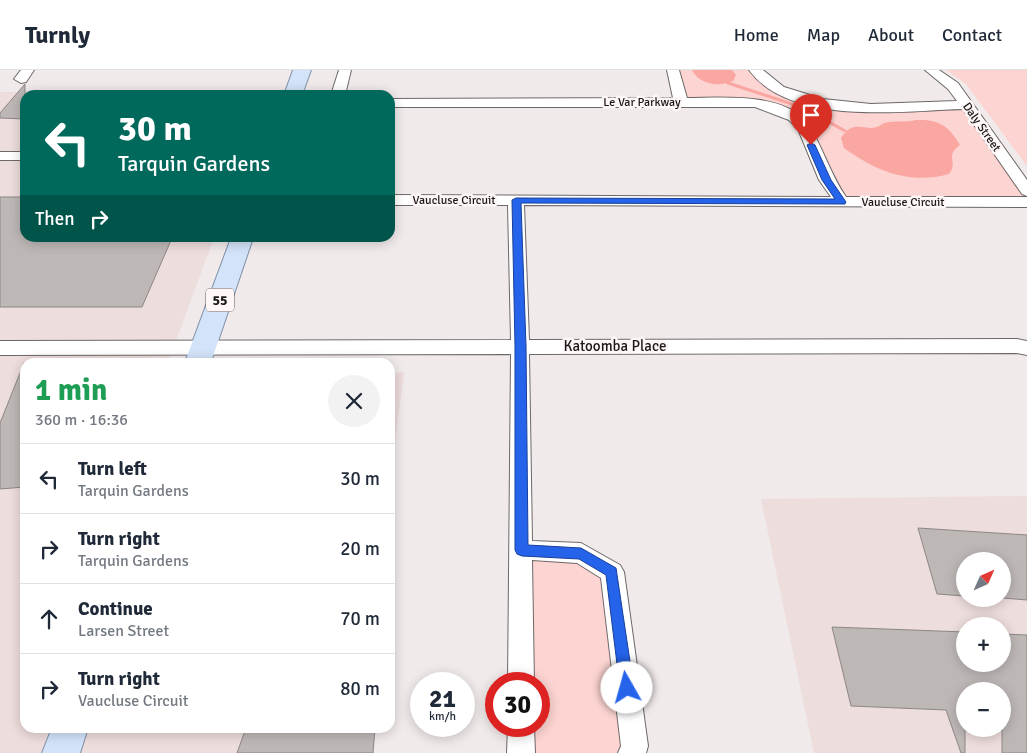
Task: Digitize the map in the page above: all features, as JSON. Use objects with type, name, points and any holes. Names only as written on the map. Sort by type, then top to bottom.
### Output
[{"type":"main road","points":[[295,90],[302,70]]},
{"type":"main road","name":"55","points":[[201,355],[241,242]]},
{"type":"main road","points":[[61,753],[68,733]]},
{"type":"street","points":[[339,90],[345,70]]},
{"type":"street","points":[[673,70],[681,102]]},
{"type":"street","points":[[756,70],[777,89],[808,102],[838,107],[967,105]]},
{"type":"street","name":"Daly Street","points":[[931,70],[953,86],[1027,191]]},
{"type":"street","name":"Le Var Parkway","points":[[395,103],[681,102],[755,104],[772,107],[794,117],[804,128],[827,180],[842,202]]},
{"type":"street","points":[[0,156],[20,156]]},
{"type":"street","name":"Vaucluse Circuit","points":[[395,200],[1027,202]]},
{"type":"street","points":[[516,200],[520,346],[521,672]]},
{"type":"street","name":"Katoomba Place","points":[[0,348],[201,355],[520,346],[1017,346],[1027,348]]},
{"type":"street","points":[[522,550],[581,553],[612,572],[635,746],[632,753]]},
{"type":"street","points":[[521,737],[521,753]]},
{"type":"shaded area","points":[[673,70],[755,70],[777,89],[843,107],[967,105],[1027,191],[1027,202],[842,202],[804,128],[772,107],[681,102]]},
{"type":"shaded area","points":[[692,70],[732,70],[736,75],[733,81],[716,84],[705,82],[695,75]]},
{"type":"shaded area","points":[[946,70],[1027,70],[1027,166],[966,84]]},
{"type":"shaded area","points":[[0,92],[20,92],[20,242],[213,242],[169,358],[20,358],[20,733],[358,733],[356,753],[0,753]]},
{"type":"shaded area","points":[[916,120],[937,122],[943,125],[952,133],[960,145],[953,152],[953,166],[949,174],[920,178],[894,174],[868,163],[844,148],[841,138],[854,127],[872,128],[888,122]]},
{"type":"shaded area","points":[[404,372],[395,443],[395,373]]},
{"type":"shaded area","points":[[1027,496],[1027,753],[814,753],[761,499]]},
{"type":"shaded area","points":[[522,551],[581,553],[612,572],[632,753],[528,753],[528,737],[550,737],[550,672],[526,672]]},
{"type":"building","points":[[25,84],[25,90],[20,90],[20,119],[0,118],[0,113]]},
{"type":"building","points":[[0,197],[20,197],[20,242],[170,242],[142,307],[0,307]]},
{"type":"building","points":[[20,373],[20,487],[0,489],[0,423]]},
{"type":"building","points":[[918,528],[1027,535],[1027,600],[1011,599],[1011,552],[956,552],[956,595],[937,594]]},
{"type":"building","points":[[832,627],[956,632],[956,672],[1011,672],[1011,634],[1027,635],[1027,753],[1002,753],[1002,737],[1011,737],[1011,682],[956,682],[956,737],[965,737],[965,753],[961,753],[946,710],[851,706]]},
{"type":"building","points":[[244,733],[375,733],[373,753],[237,753]]},
{"type":"waterway","points":[[728,83],[804,108],[846,131]]},
{"type":"route","points":[[627,688],[612,572],[581,553],[522,550],[516,200],[842,202],[827,180],[811,145]]}]
